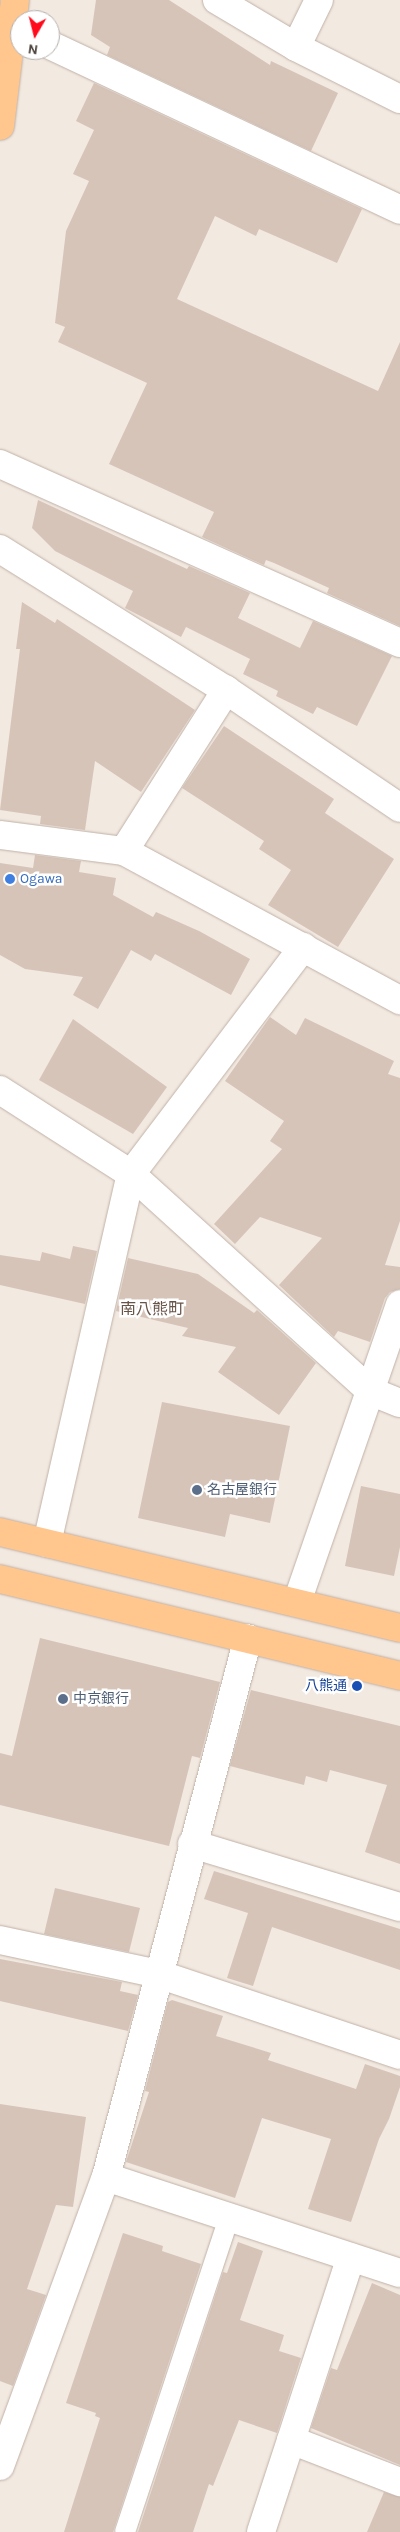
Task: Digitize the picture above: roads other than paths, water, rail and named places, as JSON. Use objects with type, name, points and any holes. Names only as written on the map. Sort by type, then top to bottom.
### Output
[{"type":"main road","points":[[0,126],[11,60]]},
{"type":"main road","points":[[0,1532],[400,1628]]},
{"type":"main road","points":[[0,1580],[400,1676]]},
{"type":"street","points":[[217,0],[296,47],[400,100]]},
{"type":"street","points":[[296,47],[319,0]]},
{"type":"street","points":[[60,50],[400,210]]},
{"type":"street","points":[[0,464],[400,643]]},
{"type":"street","points":[[0,549],[226,690],[400,808]]},
{"type":"street","points":[[124,851],[226,690]]},
{"type":"street","points":[[0,835],[124,851],[400,1000]]},
{"type":"street","points":[[47,1543],[130,1174],[303,947]]},
{"type":"street","points":[[0,1090],[130,1174],[370,1390],[400,1403]]},
{"type":"street","points":[[297,1602],[400,1304]]},
{"type":"street","points":[[0,2466],[106,2177],[192,1844],[248,1638]]},
{"type":"street","points":[[192,1844],[400,1907]]},
{"type":"street","points":[[0,1940],[158,1974],[400,2055]]},
{"type":"street","points":[[106,2177],[400,2273]]},
{"type":"street","points":[[261,2532],[351,2257]]},
{"type":"street","points":[[291,2440],[400,2482]]},
{"type":"lane","points":[[125,2532],[229,2217]]},
{"type":"place","name":"Ogawa","points":[[10,879]]},
{"type":"place","name":"名古屋銀行","points":[[197,1490]]},
{"type":"place","name":"八熊通","points":[[357,1686]]},
{"type":"place","name":"中京銀行","points":[[63,1699]]},
{"type":"district","name":"南八熊町","points":[[152,1309]]}]
